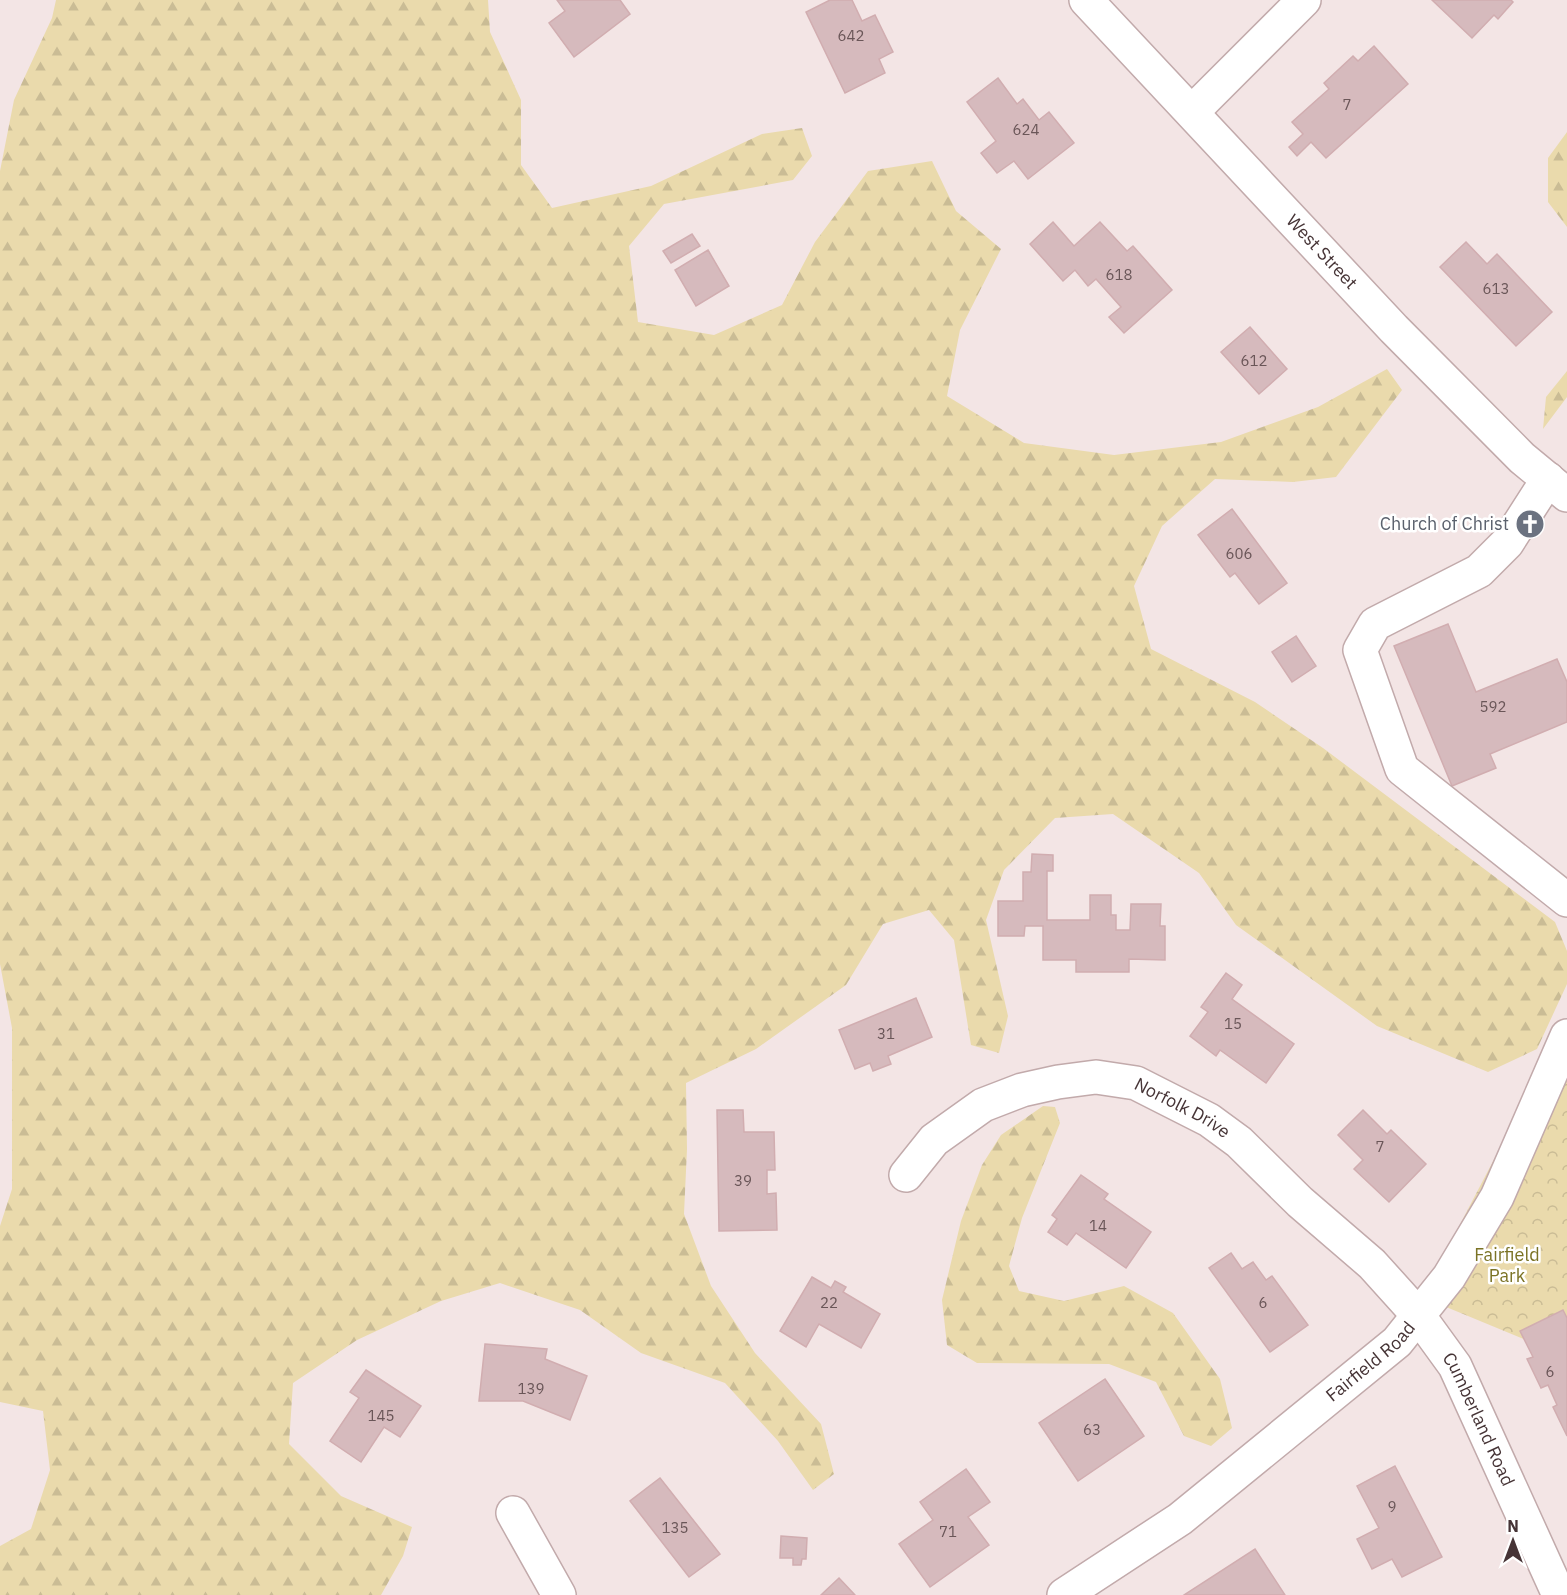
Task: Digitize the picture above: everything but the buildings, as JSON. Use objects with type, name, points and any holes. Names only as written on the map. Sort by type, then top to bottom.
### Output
[{"type":"street","name":"West Street","points":[[1086,0],[1394,329],[1522,458],[1557,487]]},
{"type":"street","points":[[1192,112],[1304,0]]},
{"type":"street","points":[[1557,487],[1479,571],[1375,624],[1360,650],[1402,769],[1567,900]]},
{"type":"street","name":"Fairfield Road","points":[[1064,1595],[1180,1519],[1396,1342],[1449,1277],[1497,1197],[1567,1036]]},
{"type":"street","name":"Norfolk Drive","points":[[906,1175],[934,1140],[983,1105],[1022,1090],[1058,1082],[1096,1077],[1136,1083],[1209,1120],[1239,1142],[1300,1202],[1372,1264],[1418,1315]]},
{"type":"street","name":"Cumberland Road","points":[[1418,1315],[1455,1366],[1559,1595]]},
{"type":"street","points":[[513,1514],[559,1595]]},
{"type":"green space","points":[[56,0],[488,0],[490,32],[521,100],[521,165],[552,208],[651,186],[762,134],[802,128],[812,156],[793,180],[664,204],[629,246],[638,322],[714,335],[782,305],[815,242],[868,171],[932,161],[956,211],[1001,249],[960,330],[947,396],[1024,443],[1114,455],[1221,442],[1318,407],[1387,369],[1402,390],[1336,477],[1293,482],[1215,479],[1162,526],[1134,586],[1151,649],[1255,702],[1323,748],[1555,922],[1567,951],[1567,984],[1537,1049],[1488,1072],[1377,1026],[1236,925],[1199,873],[1113,814],[1055,818],[1004,870],[986,920],[1008,1016],[999,1053],[971,1045],[954,940],[929,910],[883,924],[846,985],[756,1049],[686,1083],[687,1149],[684,1214],[711,1286],[755,1353],[821,1424],[834,1474],[813,1490],[778,1441],[725,1383],[641,1353],[580,1310],[500,1283],[441,1301],[357,1340],[293,1383],[289,1444],[341,1496],[412,1527],[403,1556],[381,1595],[0,1595],[0,1546],[31,1529],[50,1470],[43,1411],[0,1402],[0,1226],[12,1189],[12,1028],[0,964],[0,171],[14,100],[52,18]]},
{"type":"green space","points":[[1567,132],[1567,227],[1548,202],[1548,158]]},
{"type":"green space","points":[[1567,371],[1567,397],[1543,429],[1546,397]]},
{"type":"green space","name":"Fairfield Park","points":[[1567,1020],[1567,1357],[1422,1297]]},
{"type":"green space","points":[[1043,1106],[1055,1107],[1060,1123],[1022,1218],[1009,1266],[1019,1291],[1064,1301],[1124,1286],[1173,1313],[1220,1379],[1232,1428],[1211,1446],[1184,1436],[1156,1382],[1109,1364],[977,1363],[947,1345],[942,1300],[961,1221],[982,1165],[1001,1135]]},
{"type":"place","name":"Church of Christ","points":[[1530,524]]}]
